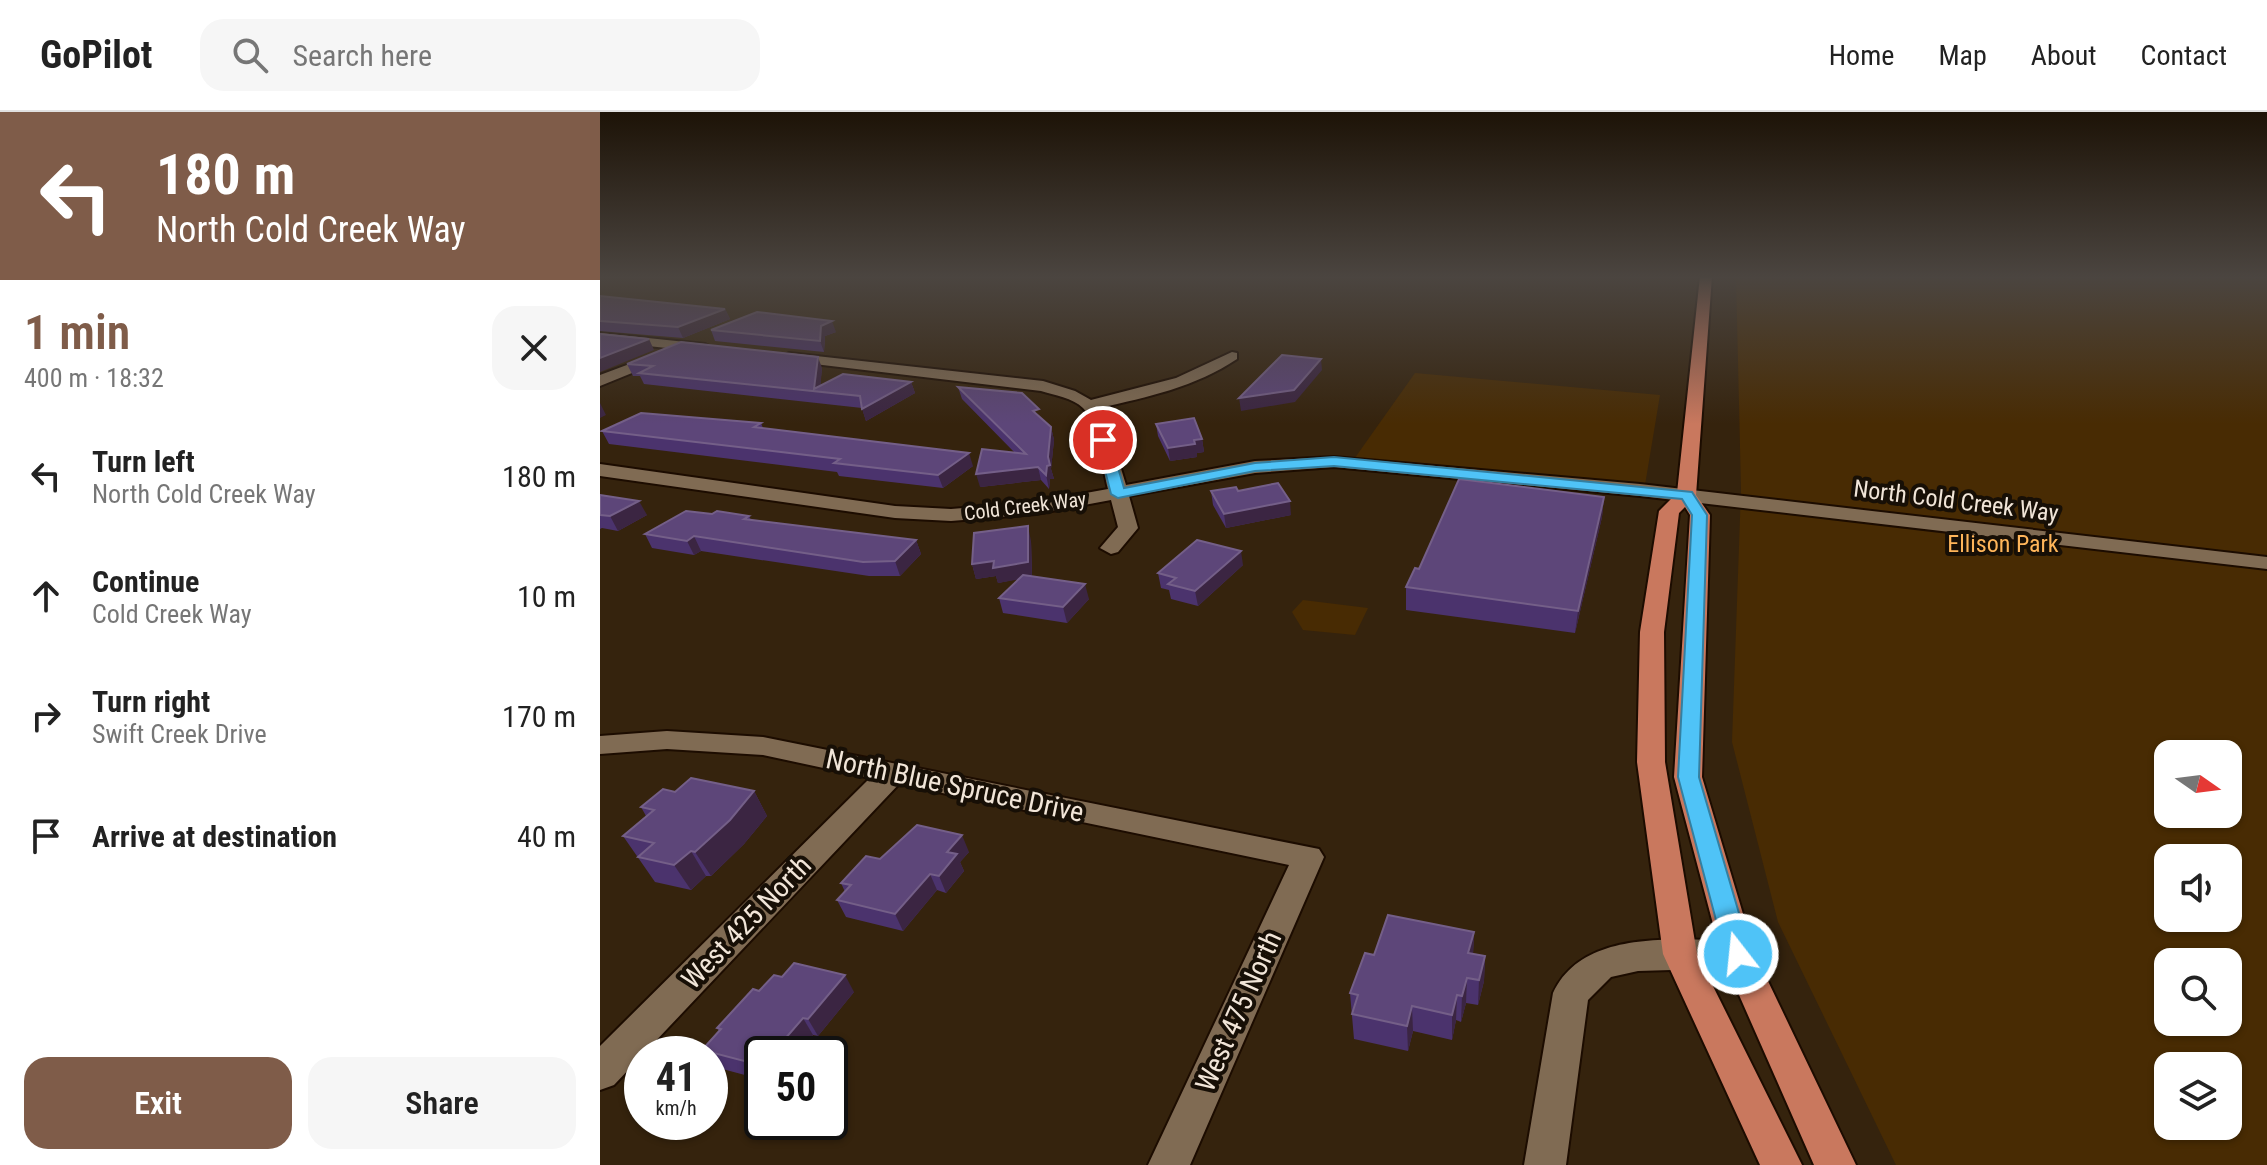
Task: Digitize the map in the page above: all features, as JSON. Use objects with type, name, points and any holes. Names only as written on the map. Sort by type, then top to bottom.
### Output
[{"type":"main road","points":[[1702,325],[1686,495],[1700,515],[1688,777],[1738,954],[1835,1165]]},
{"type":"main road","points":[[1686,495],[1669,511],[1652,632],[1651,762],[1680,954],[1781,1165]]},
{"type":"street","points":[[600,337],[685,346],[714,342]]},
{"type":"street","points":[[600,381],[685,346]]},
{"type":"street","points":[[777,355],[1012,380],[1069,394],[1089,405],[1098,419],[1128,528],[1111,548]]},
{"type":"street","points":[[1089,405],[1184,381],[1233,363]]},
{"type":"street","name":"Cold Creek Way","points":[[600,470],[895,512],[991,513],[1036,508],[1255,467],[1334,462],[1640,490]]},
{"type":"street","name":"North Cold Creek Way","points":[[1640,490],[2267,563]]},
{"type":"street","name":"North Blue Spruce Drive","points":[[600,745],[667,740],[763,746],[1308,857]]},
{"type":"street","name":"West 425 North","points":[[600,1072],[893,772]]},
{"type":"street","name":"West 475 North","points":[[1169,1165],[1308,857]]},
{"type":"street","points":[[1545,1165],[1571,993],[1600,965],[1638,956],[1738,954]]},
{"type":"green space","name":"Ellison Park","points":[[1737,325],[2267,325],[2267,1165],[1896,1165],[1778,922],[1732,742],[1741,490]]},
{"type":"green space","points":[[1415,373],[1660,395],[1644,491],[1352,462]]},
{"type":"green space","points":[[1303,600],[1368,608],[1355,635],[1303,630],[1292,612]]},
{"type":"building","points":[[723,325],[823,325],[820,341],[711,330]]},
{"type":"building","points":[[600,334],[649,339],[600,358]]},
{"type":"building","points":[[681,342],[818,357],[814,389],[843,374],[911,382],[862,409],[860,396],[639,373],[653,366],[627,364]]},
{"type":"building","points":[[1282,355],[1321,359],[1294,390],[1239,398]]},
{"type":"building","points":[[958,387],[1022,393],[1039,409],[1033,411],[1051,427],[1050,465],[1047,466],[1046,475],[1038,467],[976,474],[982,449],[1026,454]]},
{"type":"building","points":[[641,413],[761,423],[754,427],[969,453],[938,475],[834,463],[840,459],[602,431]]},
{"type":"building","points":[[1194,418],[1202,439],[1194,440],[1195,444],[1168,448],[1156,424]]},
{"type":"building","points":[[1459,479],[1604,497],[1578,611],[1406,587],[1415,568],[1419,569]]},
{"type":"building","points":[[1278,483],[1290,501],[1224,514],[1211,491],[1236,487],[1238,491]]},
{"type":"building","points":[[600,495],[639,501],[610,516],[600,515]]},
{"type":"building","points":[[686,511],[712,514],[717,511],[749,516],[744,519],[916,540],[895,561],[863,562],[694,536],[687,541],[645,534]]},
{"type":"building","points":[[1028,526],[1028,562],[993,568],[994,561],[972,564],[974,533]]},
{"type":"building","points":[[1197,540],[1241,551],[1195,591],[1168,584],[1176,578],[1158,573]]},
{"type":"building","points":[[1023,575],[1085,584],[1063,607],[999,598]]},
{"type":"building","points":[[691,778],[754,791],[730,820],[695,852],[691,851],[674,865],[638,857],[654,843],[623,836],[654,810],[641,807],[663,789],[675,792]]},
{"type":"building","points":[[917,825],[962,835],[947,852],[957,854],[939,876],[930,874],[895,914],[837,900],[851,885],[841,883],[866,856],[880,859]]},
{"type":"building","points":[[1388,915],[1474,932],[1468,953],[1485,956],[1479,980],[1467,978],[1462,996],[1457,995],[1452,1015],[1412,1006],[1407,1026],[1352,1014],[1358,995],[1350,993],[1365,953],[1374,955]]},
{"type":"building","points":[[794,963],[845,975],[808,1019],[803,1018],[787,1036],[744,1036],[744,1061],[728,1057],[728,1036],[715,1036],[721,1029],[717,1028],[753,989],[759,991],[774,975],[782,977]]},
{"type":"route","points":[[1103,440],[1118,494],[1255,467],[1334,462],[1686,495],[1700,515],[1688,777],[1738,954]]}]
